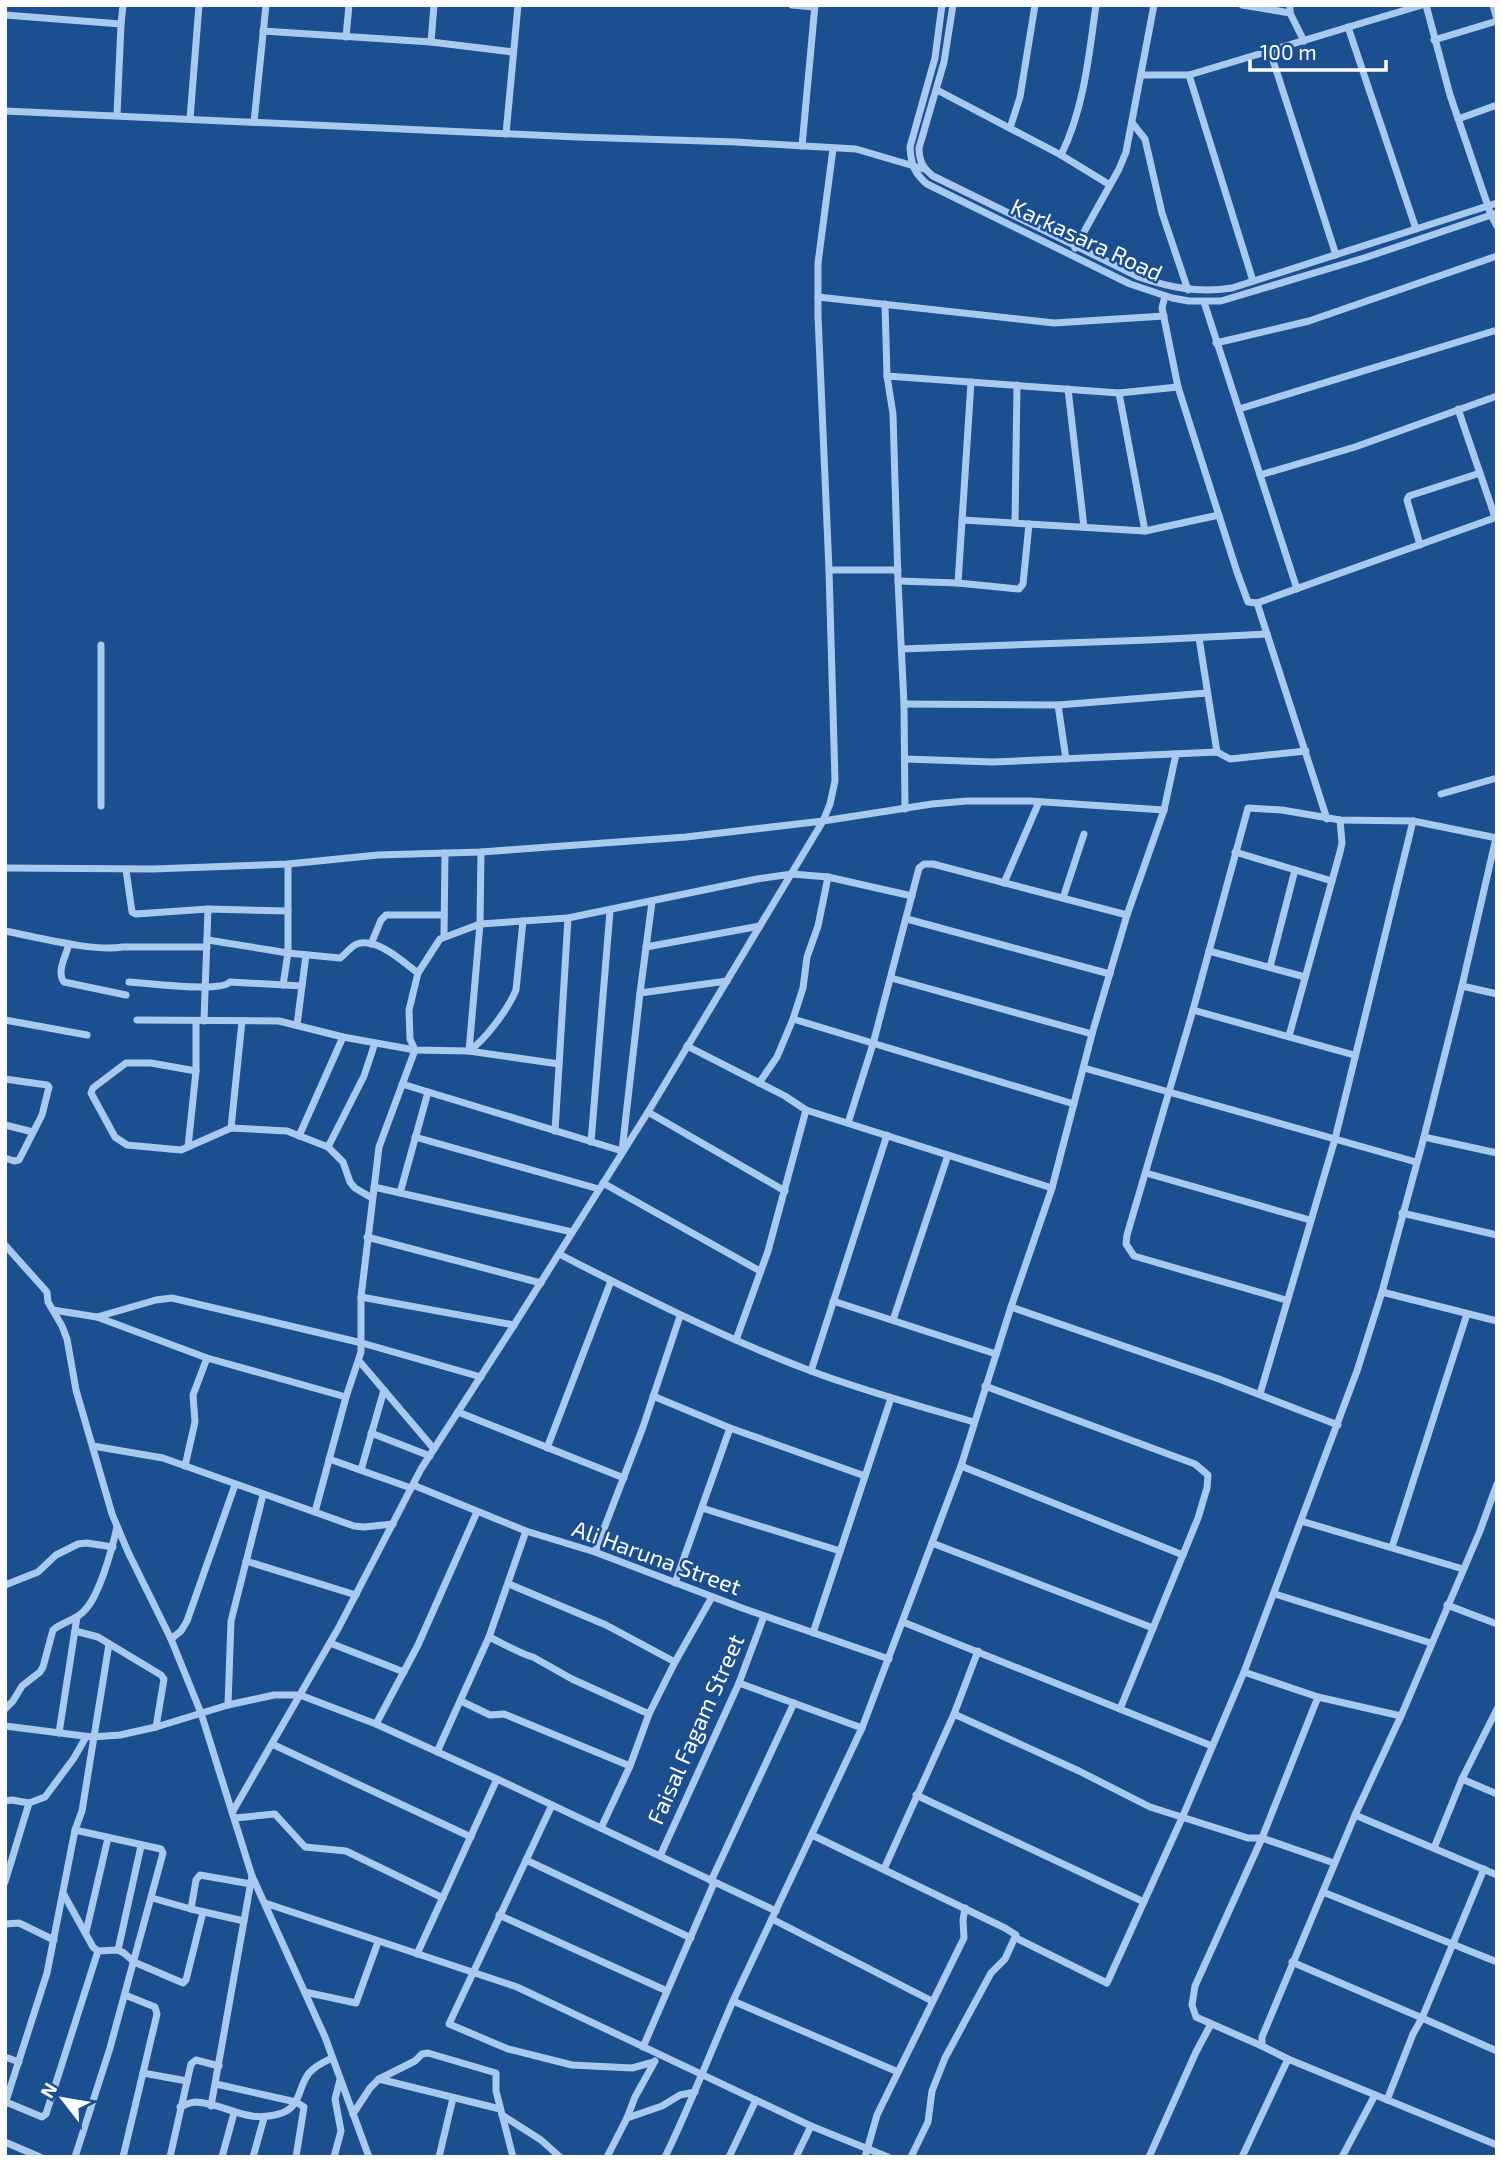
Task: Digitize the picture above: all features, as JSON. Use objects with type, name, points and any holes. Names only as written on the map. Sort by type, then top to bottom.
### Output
[{"type":"street","points":[[117,115],[123,5]]},
{"type":"street","points":[[190,119],[199,5]]},
{"type":"street","points":[[254,122],[266,5]]},
{"type":"street","points":[[346,37],[349,5]]},
{"type":"street","points":[[431,42],[434,5]]},
{"type":"street","points":[[506,134],[518,5]]},
{"type":"street","points":[[792,5],[815,6],[802,146]]},
{"type":"street","points":[[912,165],[910,147],[935,58],[942,5]]},
{"type":"street","points":[[924,169],[920,162],[919,148],[944,62],[953,5]]},
{"type":"street","points":[[1010,128],[1020,97],[1035,5]]},
{"type":"street","points":[[1061,155],[1076,118],[1090,52],[1096,5]]},
{"type":"street","points":[[1072,255],[1126,152],[1154,5]]},
{"type":"street","points":[[1242,5],[1290,9],[1304,41]]},
{"type":"street","points":[[1141,75],[1189,75],[1424,5],[1458,119],[1497,226]]},
{"type":"street","points":[[1434,40],[1497,20],[1493,5]]},
{"type":"street","points":[[5,15],[121,24]]},
{"type":"street","points":[[1348,27],[1416,229]]},
{"type":"street","points":[[263,31],[431,42],[513,52]]},
{"type":"street","points":[[1270,51],[1336,255]]},
{"type":"street","points":[[1189,75],[1253,281]]},
{"type":"street","points":[[937,90],[1061,155],[1110,185]]},
{"type":"street","points":[[1458,119],[1497,105]]},
{"type":"street","name":"Karkasara Road","points":[[5,111],[856,149],[924,169],[933,176],[1139,277],[1188,290],[1232,288],[1497,203]]},
{"type":"street","points":[[1133,124],[1145,139],[1162,213],[1188,290]]},
{"type":"street","points":[[234,1815],[432,1452],[648,1112],[792,874],[823,821],[830,803],[835,781],[818,263],[833,149]]},
{"type":"street","name":"Karkasara Road","points":[[912,165],[918,177],[927,184],[1130,284],[1164,296],[1204,302],[1221,301],[1250,293],[1494,214]]},
{"type":"street","points":[[1216,343],[1309,321],[1497,256]]},
{"type":"street","points":[[1164,296],[1162,308],[1178,387],[1246,599],[1252,603],[1496,517],[1458,409]]},
{"type":"street","points":[[818,297],[1054,323],[1164,316]]},
{"type":"street","points":[[1204,302],[1297,589]]},
{"type":"street","points":[[885,304],[887,376],[894,414],[905,809]]},
{"type":"street","points":[[1238,409],[1497,330]]},
{"type":"street","points":[[887,376],[1119,393],[1178,387]]},
{"type":"street","points":[[958,583],[971,382]]},
{"type":"street","points":[[1015,523],[1017,385]]},
{"type":"street","points":[[1068,389],[1084,527]]},
{"type":"street","points":[[1119,393],[1145,531]]},
{"type":"street","points":[[1261,475],[1355,447],[1497,396]]},
{"type":"street","points":[[1420,545],[1407,500],[1409,496],[1480,473]]},
{"type":"street","points":[[962,520],[1145,531],[1219,515]]},
{"type":"street","points":[[898,581],[1019,589],[1022,587],[1029,524]]},
{"type":"street","points":[[829,570],[898,570]]},
{"type":"street","points":[[1257,603],[1327,818]]},
{"type":"street","points":[[902,649],[1267,634]]},
{"type":"street","points":[[1199,638],[1217,752]]},
{"type":"street","points":[[101,645],[101,806]]},
{"type":"street","points":[[904,704],[1058,705],[1207,693]]},
{"type":"street","points":[[1058,705],[1066,759]]},
{"type":"street","points":[[905,759],[993,762],[1217,752],[1230,759],[1306,751]]},
{"type":"street","points":[[665,2157],[703,2075],[715,2040],[862,1728],[961,1466],[1052,1188],[1092,1034],[1127,915],[1164,810],[1176,754]]},
{"type":"street","points":[[1441,794],[1497,778]]},
{"type":"street","points":[[5,868],[127,870],[288,864],[377,855],[481,852],[686,837],[967,801],[1039,802],[1164,810]]},
{"type":"street","points":[[1004,883],[1039,802]]},
{"type":"street","points":[[812,1835],[1015,1933],[1016,1937],[1107,1983],[1244,1672],[1338,1425],[1382,1292],[1424,1137],[1496,838],[1413,821],[1340,820],[1274,809],[1248,808],[1194,1010],[1126,1244],[1134,1255],[1286,1300]]},
{"type":"street","points":[[1289,1036],[1342,842],[1340,820]]},
{"type":"street","points":[[1260,1394],[1335,1139],[1413,821]]},
{"type":"street","points":[[1063,898],[1084,834]]},
{"type":"street","points":[[469,1051],[480,924],[481,852]]},
{"type":"street","points":[[1235,852],[1332,881]]},
{"type":"street","points":[[444,936],[445,853]]},
{"type":"street","points":[[848,1123],[873,1044],[919,867],[924,863],[1127,915]]},
{"type":"street","points":[[284,985],[288,953],[288,864]]},
{"type":"street","points":[[127,870],[132,912],[136,914],[208,909],[288,911]]},
{"type":"street","points":[[1270,967],[1295,870]]},
{"type":"street","points":[[315,1512],[346,1397],[360,1362],[361,1297],[379,1147],[415,1050],[410,1039],[409,1010],[418,973],[436,943],[444,936],[480,924],[568,918],[610,911],[773,875],[828,877],[912,897]]},
{"type":"street","points":[[759,1083],[777,1057],[793,1019],[803,988],[807,957],[818,926],[828,877]]},
{"type":"street","points":[[622,1152],[652,902]]},
{"type":"street","points":[[188,1147],[200,1021],[206,988],[208,909]]},
{"type":"street","points":[[591,1142],[610,911]]},
{"type":"street","points":[[371,944],[381,920],[386,915],[444,915]]},
{"type":"street","points":[[555,1131],[568,918]]},
{"type":"street","points":[[907,919],[1110,974]]},
{"type":"street","points":[[469,1051],[476,1046],[512,1000],[516,990],[523,921]]},
{"type":"street","points":[[646,947],[760,926]]},
{"type":"street","points":[[5,931],[69,944],[118,948],[208,944],[340,958],[355,945],[365,943],[386,949],[418,973]]},
{"type":"street","points":[[69,944],[60,974],[64,982],[126,995]]},
{"type":"street","points":[[1209,951],[1305,977]]},
{"type":"street","points":[[297,1025],[306,955]]},
{"type":"street","points":[[891,978],[1092,1034]]},
{"type":"street","points":[[640,993],[727,981]]},
{"type":"street","points":[[129,982],[206,988],[227,986],[230,982],[302,986]]},
{"type":"street","points":[[1462,986],[1497,994]]},
{"type":"street","points":[[1194,1010],[1354,1055]]},
{"type":"street","points":[[793,1019],[1074,1104]]},
{"type":"street","points":[[5,1020],[86,1035]]},
{"type":"street","points":[[137,1020],[279,1021],[343,1037],[415,1050],[469,1051],[559,1064]]},
{"type":"street","points":[[231,1128],[242,1021]]},
{"type":"street","points":[[299,1136],[343,1037]]},
{"type":"street","points":[[328,1147],[364,1076],[375,1043]]},
{"type":"street","points":[[687,1046],[785,1096],[806,1110],[1052,1188]]},
{"type":"street","points":[[196,1072],[150,1063],[126,1063],[91,1091],[115,1137],[121,1143],[174,1151],[231,1128],[287,1131],[328,1147],[343,1161],[350,1182],[355,1188],[372,1198]]},
{"type":"street","points":[[1084,1068],[1416,1162]]},
{"type":"street","points":[[5,1158],[19,1160],[44,1110],[49,1087],[6,1081]]},
{"type":"street","points":[[402,1084],[622,1152]]},
{"type":"street","points":[[400,1193],[428,1092]]},
{"type":"street","points":[[736,1340],[768,1251],[806,1110]]},
{"type":"street","points":[[648,1112],[785,1191]]},
{"type":"street","points":[[5,1125],[33,1132]]},
{"type":"street","points":[[811,1371],[887,1135]]},
{"type":"street","points":[[415,1137],[601,1186],[761,1270]]},
{"type":"street","points":[[1424,1137],[1497,1153]]},
{"type":"street","points":[[892,1320],[948,1155]]},
{"type":"street","points":[[1146,1173],[1310,1220]]},
{"type":"street","points":[[374,1187],[572,1232]]},
{"type":"street","points":[[1402,1213],[1497,1235]]},
{"type":"street","points":[[367,1237],[541,1283]]},
{"type":"street","points":[[5,1245],[47,1292],[48,1301],[67,1339],[76,1390],[117,1526],[171,1639],[201,1713],[252,1880],[305,1992],[369,2157]]},
{"type":"street","points":[[559,1254],[680,1316],[811,1371],[974,1422]]},
{"type":"street","points":[[547,1448],[611,1281]]},
{"type":"street","points":[[1382,1292],[1497,1321]]},
{"type":"street","points":[[361,1297],[514,1325]]},
{"type":"street","points":[[97,1317],[127,1307],[172,1298],[362,1343],[481,1377]]},
{"type":"street","points":[[833,1301],[996,1354]]},
{"type":"street","points":[[1011,1307],[1260,1394],[1338,1425]]},
{"type":"street","points":[[53,1310],[97,1317],[207,1358],[346,1397]]},
{"type":"street","points":[[1392,1547],[1466,1314]]},
{"type":"street","points":[[595,1552],[624,1479],[680,1316]]},
{"type":"street","points":[[185,1466],[195,1422],[193,1395],[207,1358]]},
{"type":"street","points":[[360,1362],[432,1452]]},
{"type":"street","points":[[985,1386],[1183,1459],[1205,1471],[1209,1478],[1198,1518],[1120,1709]]},
{"type":"street","points":[[361,1470],[384,1390]]},
{"type":"street","points":[[653,1396],[730,1428],[865,1476]]},
{"type":"street","points":[[813,1633],[891,1398]]},
{"type":"street","points":[[458,1412],[624,1479]]},
{"type":"street","points":[[675,1583],[730,1428]]},
{"type":"street","points":[[371,1433],[432,1452]]},
{"type":"street","points":[[93,1446],[151,1455],[354,1526],[393,1524]]},
{"type":"street","name":"Ali Haruna Street","points":[[329,1459],[412,1486],[526,1531],[595,1552],[712,1597],[889,1659]]},
{"type":"street","points":[[961,1466],[1183,1555]]},
{"type":"street","points":[[1262,2046],[1262,2036],[1292,1962],[1401,1716],[1480,1531],[1497,1484]]},
{"type":"street","points":[[171,1639],[181,1631],[187,1621],[235,1485]]},
{"type":"street","points":[[228,1705],[231,1621],[262,1495]]},
{"type":"street","points":[[702,1508],[840,1551]]},
{"type":"street","points":[[376,1724],[418,1645],[477,1512]]},
{"type":"street","points":[[1301,1521],[1463,1569]]},
{"type":"street","points":[[5,1709],[22,1686],[43,1667],[52,1630],[88,1608],[113,1547],[117,1526]]},
{"type":"street","points":[[437,1752],[489,1637],[526,1531]]},
{"type":"street","points":[[5,1585],[38,1572],[56,1555],[78,1545],[87,1543],[113,1547]]},
{"type":"street","points":[[932,1543],[1153,1628]]},
{"type":"street","points":[[246,1561],[355,1595]]},
{"type":"street","points":[[509,1584],[606,1625],[675,1662]]},
{"type":"street","points":[[1275,1594],[1431,1643]]},
{"type":"street","points":[[601,1828],[630,1766],[649,1714],[712,1597]]},
{"type":"street","points":[[1447,1605],[1497,1624]]},
{"type":"street","name":"Faisal Fagam Street","points":[[660,1856],[739,1683],[765,1616]]},
{"type":"street","points":[[60,1733],[77,1617]]},
{"type":"street","points":[[903,1622],[1212,1746]]},
{"type":"street","points":[[75,1631],[98,1637],[158,1672],[164,1679],[156,1727]]},
{"type":"street","points":[[489,1637],[649,1714]]},
{"type":"street","points":[[330,1643],[404,1672]]},
{"type":"street","points":[[98,1951],[46,2114],[42,2117],[6,2103],[44,1984],[54,1940],[75,1830],[82,1811],[89,1737],[109,1644]]},
{"type":"street","points":[[884,1869],[954,1714],[978,1651]]},
{"type":"street","points":[[1244,1672],[1318,1697],[1401,1716]]},
{"type":"street","points":[[739,1683],[862,1728]]},
{"type":"street","points":[[5,1726],[89,1737],[120,1734],[274,1695],[300,1695],[376,1724],[660,1856],[932,2001]]},
{"type":"street","points":[[1318,1697],[1262,1838],[1195,1986],[1193,2011],[1196,2017],[1288,2059],[1497,2145]]},
{"type":"street","points":[[461,1701],[490,1715],[504,1714],[630,1766]]},
{"type":"street","points":[[643,2047],[713,1882],[794,1703]]},
{"type":"street","points":[[1434,1848],[1462,1779],[1497,1711]]},
{"type":"street","points":[[954,1714],[1150,1807],[1248,1838],[1262,1838],[1334,1863]]},
{"type":"street","points":[[5,1801],[29,1804],[45,1797],[89,1737]]},
{"type":"street","points":[[272,1744],[471,1836]]},
{"type":"street","points":[[417,1954],[497,1779]]},
{"type":"street","points":[[1462,1779],[1497,1794]]},
{"type":"street","points":[[916,1795],[1144,1902]]},
{"type":"street","points":[[5,1882],[29,1804]]},
{"type":"street","points":[[552,1805],[449,2021],[451,2025],[508,2049],[572,2065],[632,2068],[657,2059]]},
{"type":"street","points":[[234,1815],[275,1814],[305,1847],[346,1850],[443,1898]]},
{"type":"street","points":[[1355,1815],[1497,1875]]},
{"type":"street","points":[[75,1830],[160,1849],[163,1853],[110,2048],[75,2157]]},
{"type":"street","points":[[86,1932],[108,1838]]},
{"type":"street","points":[[118,1950],[141,1846]]},
{"type":"street","points":[[526,1860],[691,1937]]},
{"type":"street","points":[[1387,2100],[1484,1869]]},
{"type":"street","points":[[191,1909],[196,1880],[200,1875],[252,1880]]},
{"type":"street","points":[[211,2106],[252,1880]]},
{"type":"street","points":[[1323,1892],[1497,1962]]},
{"type":"street","points":[[63,1893],[93,1948],[98,1951],[118,1950],[134,1962],[183,1983],[203,1912]]},
{"type":"street","points":[[152,1898],[244,1921]]},
{"type":"street","points":[[265,1903],[517,1987],[643,2047],[657,2059],[703,2075],[866,2153],[888,2157]]},
{"type":"street","points":[[866,2153],[877,2115],[964,1938],[965,1908]]},
{"type":"street","points":[[499,1914],[667,1991]]},
{"type":"street","points":[[5,1924],[19,1923],[54,1940]]},
{"type":"street","points":[[911,2157],[928,2122],[932,2091],[944,2058],[991,1973],[1005,1958],[1016,1937]]},
{"type":"street","points":[[305,1992],[356,2003],[378,1942]]},
{"type":"street","points":[[1292,1962],[1497,2052]]},
{"type":"street","points":[[123,2157],[157,2009],[125,1995]]},
{"type":"street","points":[[733,2001],[898,2072]]},
{"type":"street","points":[[1149,2157],[1211,2024]]},
{"type":"street","points":[[352,2114],[379,2079],[428,2053],[495,2071],[498,2076],[496,2091],[513,2157]]},
{"type":"street","points":[[5,2057],[19,2062]]},
{"type":"street","points":[[180,2107],[195,2102],[264,2118],[292,2109],[308,2075],[314,2068],[332,2058]]},
{"type":"street","points":[[607,2157],[635,2097],[657,2059]]},
{"type":"street","points":[[1242,2157],[1288,2059]]},
{"type":"street","points":[[170,2157],[193,2061],[219,2066]]},
{"type":"street","points":[[143,2073],[187,2081]]},
{"type":"street","points":[[334,2157],[341,2131],[335,2102],[340,2079]]},
{"type":"street","points":[[379,2079],[501,2112],[560,2157]]},
{"type":"street","points":[[216,2084],[296,2102],[305,2108],[296,2157]]},
{"type":"street","points":[[627,2119],[662,2106],[680,2095],[695,2092]]},
{"type":"street","points":[[1342,2157],[1374,2095]]},
{"type":"street","points":[[439,2157],[453,2098]]},
{"type":"street","points":[[729,2157],[756,2100]]},
{"type":"street","points":[[222,2157],[234,2113]]},
{"type":"street","points":[[253,2157],[264,2118]]},
{"type":"street","points":[[796,2157],[811,2126]]},
{"type":"street","points":[[5,2142],[40,2157]]}]
